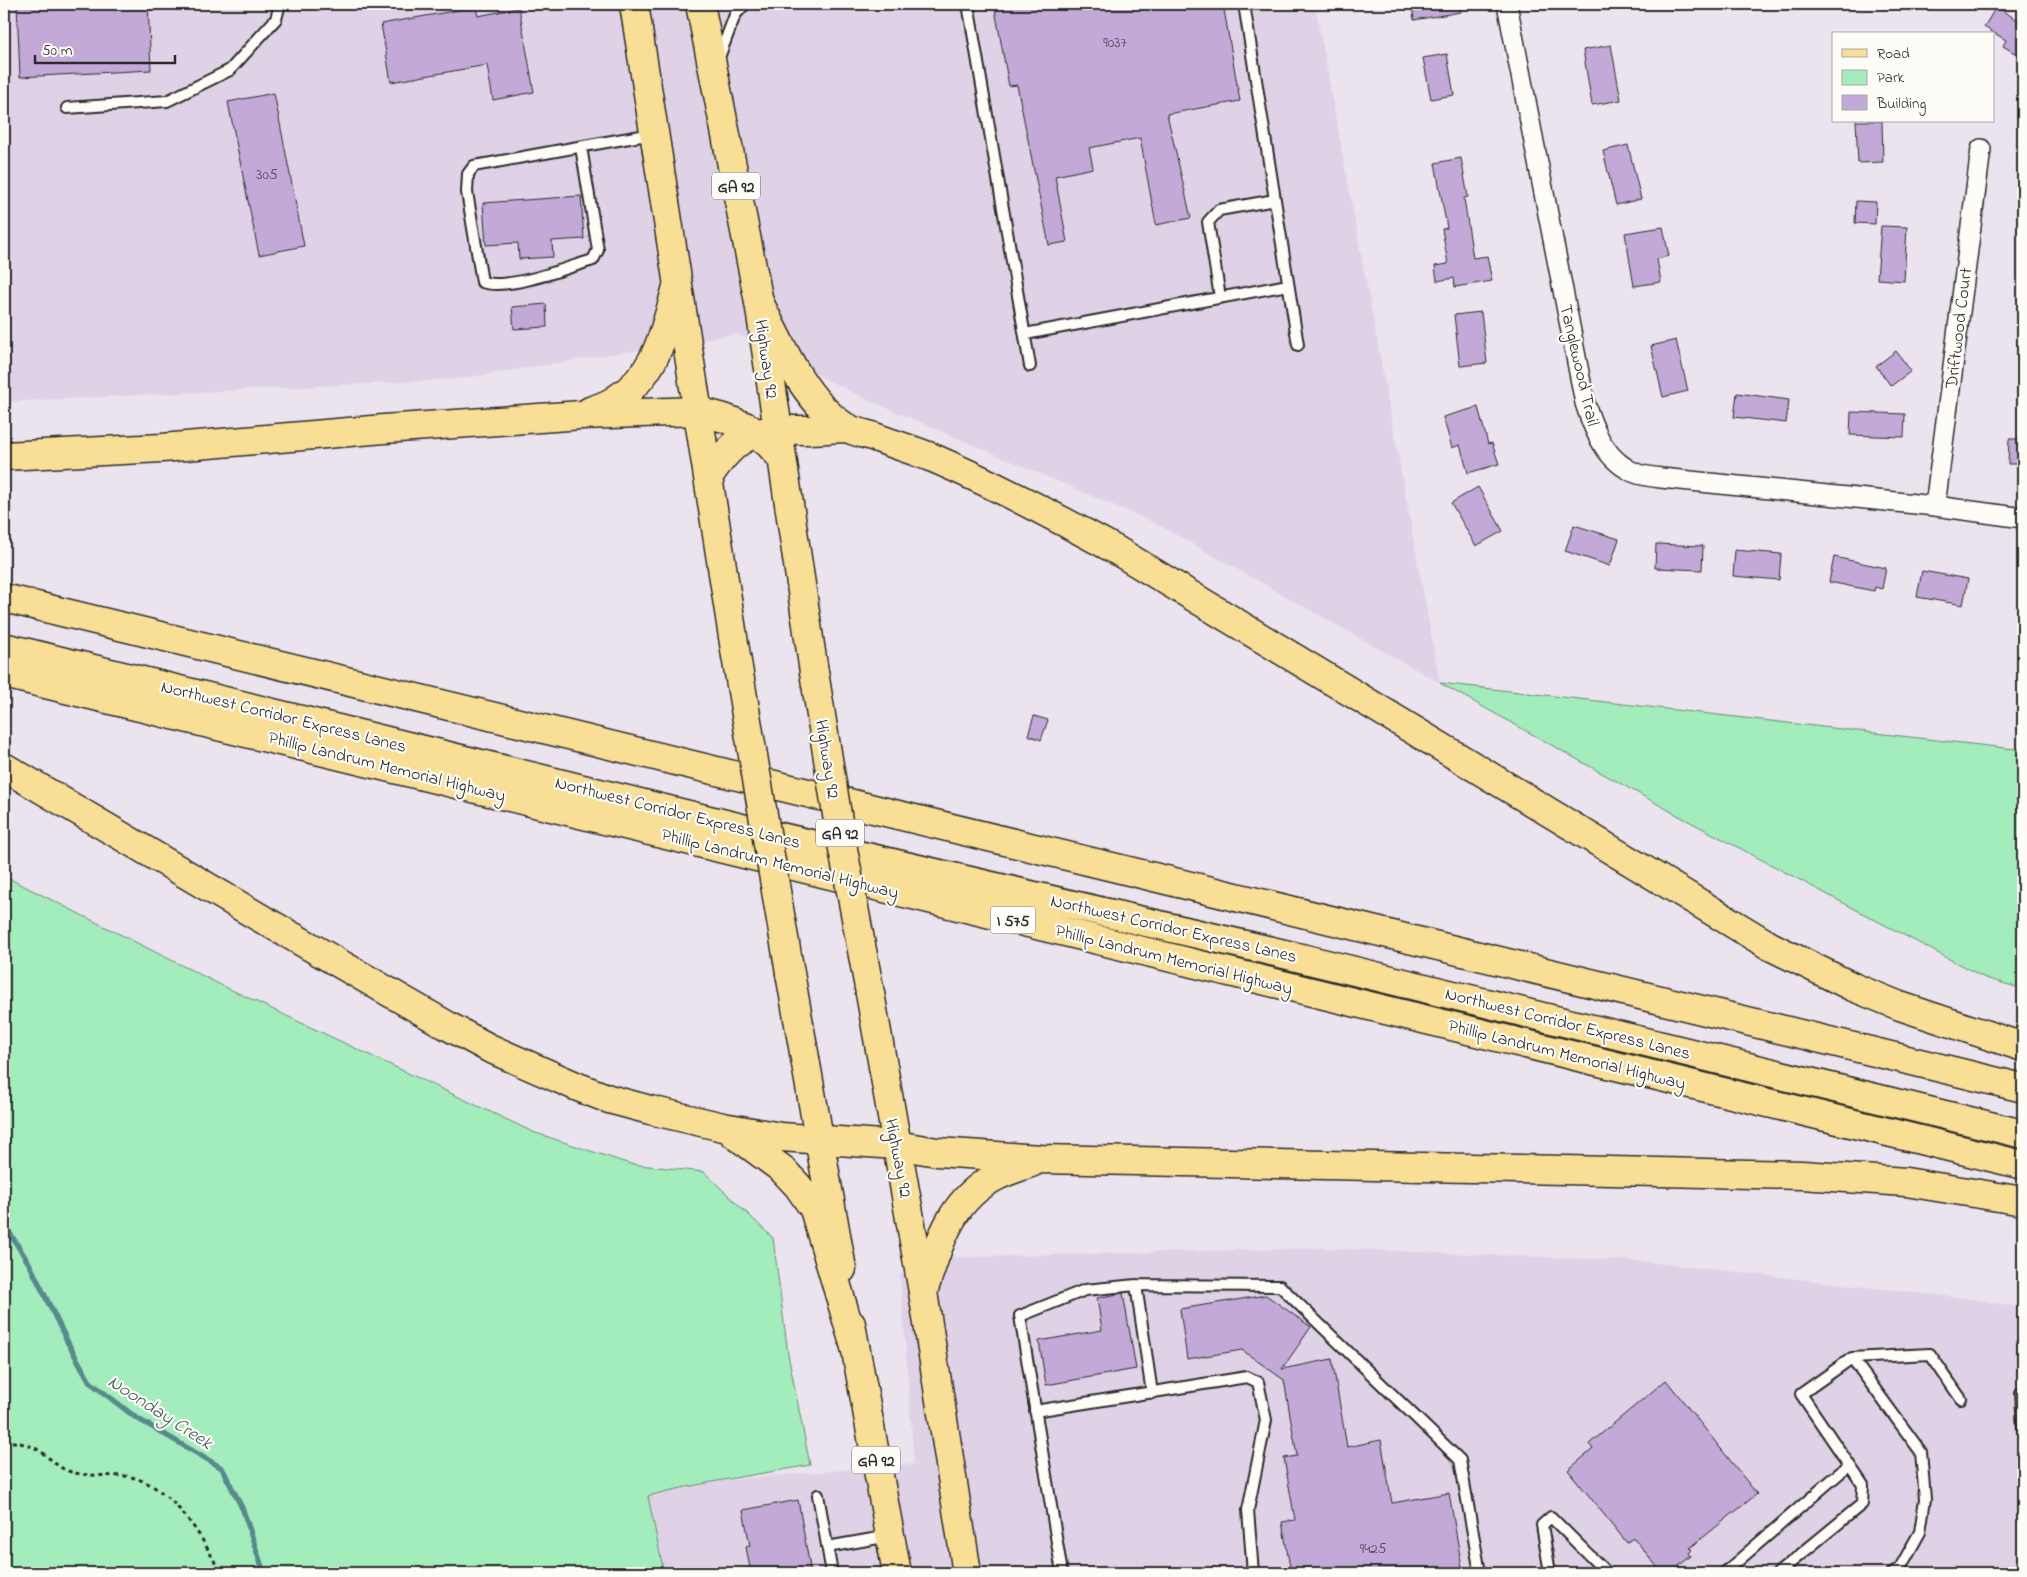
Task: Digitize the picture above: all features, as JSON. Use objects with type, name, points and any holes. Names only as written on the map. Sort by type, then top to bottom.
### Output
[{"type":"main road","name":"GA 92","points":[[634,4],[736,656],[819,1139],[898,1573]]},
{"type":"main road","name":"Highway 92","points":[[700,4],[758,302],[766,431],[781,457],[840,833],[923,1292],[967,1573]]},
{"type":"main road","points":[[582,415],[615,401],[644,377],[654,361],[677,287]]},
{"type":"main road","points":[[758,302],[792,367],[805,387],[848,428]]},
{"type":"main road","points":[[4,456],[162,448],[384,429],[582,415],[698,411],[766,431],[848,428],[925,455],[966,472],[1020,498],[1101,542],[1701,906],[1800,963],[1853,988],[1900,1006],[2023,1047]]},
{"type":"main road","points":[[709,476],[722,456],[738,442],[766,431]]},
{"type":"main road","points":[[4,598],[2023,1088]]},
{"type":"main road","name":"Northwest Corridor Express Lanes","points":[[4,648],[732,826],[1302,959],[2023,1134]]},
{"type":"main road","name":"Phillip Landrum Memorial Highway","points":[[4,674],[2023,1165]]},
{"type":"main road","points":[[4,767],[256,916],[489,1048],[609,1099],[723,1127],[782,1137],[896,1145],[937,1152],[1042,1159],[1802,1175],[1906,1182],[2023,1200]]},
{"type":"main road","points":[[723,1127],[782,1169],[798,1186],[814,1209],[856,1347]]},
{"type":"main road","points":[[923,1292],[947,1225],[966,1198],[997,1176],[1042,1159]]},
{"type":"street","name":"Tanglewood Trail","points":[[1507,4],[1585,403],[1592,426],[1603,447],[1618,462],[1637,474],[1661,478],[1935,506],[2023,518]]},
{"type":"street","name":"Driftwood Court","points":[[1935,506],[1982,149]]},
{"type":"lane","points":[[67,108],[168,101],[230,70],[276,18],[280,4]]},
{"type":"lane","points":[[714,70],[735,15],[744,4]]},
{"type":"lane","points":[[968,4],[1030,366]]},
{"type":"lane","points":[[1244,4],[1298,345]]},
{"type":"lane","points":[[581,147],[598,250],[593,260],[506,285],[490,285],[482,282],[468,192],[468,174],[474,166],[654,134]]},
{"type":"lane","points":[[1220,297],[1208,222],[1219,210],[1275,200]]},
{"type":"lane","points":[[1025,334],[1288,285]]},
{"type":"lane","points":[[1136,1285],[1152,1393]]},
{"type":"lane","points":[[1062,1573],[1020,1316],[1085,1290],[1136,1285],[1280,1286],[1460,1460],[1480,1573]]},
{"type":"lane","points":[[1778,1573],[1862,1504],[1863,1485],[1801,1394],[1852,1358],[1930,1354],[1961,1399]]},
{"type":"lane","points":[[1852,1358],[1921,1452],[1926,1499],[1920,1532],[1900,1568],[1892,1573]]},
{"type":"lane","points":[[1036,1411],[1247,1377],[1258,1382],[1266,1420],[1248,1510],[1253,1573]]},
{"type":"lane","points":[[2023,1392],[2021,1393],[2023,1428]]},
{"type":"lane","points":[[1724,1573],[1849,1465]]},
{"type":"lane","points":[[818,1495],[832,1573]]},
{"type":"lane","points":[[1550,1573],[1542,1525],[1551,1517],[1607,1573]]},
{"type":"lane","points":[[827,1547],[890,1536]]},
{"type":"path","points":[[4,1441],[20,1442],[40,1451],[54,1464],[69,1471],[94,1475],[126,1476],[145,1481],[165,1494],[189,1522],[215,1560],[220,1573]]},
{"type":"shaded area","points":[[4,4],[1315,4],[1440,683],[1155,523],[864,398],[737,334],[458,379],[4,402]]},
{"type":"shaded area","points":[[1319,1248],[1639,1261],[1972,1299],[2023,1308],[2023,1573],[664,1573],[648,1496],[695,1484],[728,1480],[914,1464],[900,1274],[934,1258]]},
{"type":"green space","points":[[1440,683],[2023,750],[2023,989],[1985,978],[1679,816]]},
{"type":"green space","points":[[4,876],[221,985],[533,1132],[630,1164],[704,1172],[773,1238],[788,1354],[810,1465],[648,1496],[664,1573],[4,1573]]},
{"type":"building","points":[[17,4],[148,4],[151,70],[20,77]]},
{"type":"building","points":[[994,4],[1223,4],[1240,101],[1167,114],[1191,218],[1156,225],[1140,138],[1089,148],[1093,168],[1055,176],[1067,242],[1049,245],[1017,85],[1009,86]]},
{"type":"building","points":[[1412,4],[1460,4],[1461,12],[1414,20]]},
{"type":"building","points":[[476,7],[478,16],[519,8],[534,92],[493,100],[487,65],[391,82],[381,24]]},
{"type":"building","points":[[1996,7],[2023,23],[2023,58],[2003,46],[2006,40],[1984,27]]},
{"type":"building","points":[[1611,45],[1621,100],[1592,105],[1583,50]]},
{"type":"building","points":[[1447,54],[1454,95],[1431,99],[1423,58]]},
{"type":"building","points":[[274,93],[304,246],[259,255],[228,102]]},
{"type":"building","points":[[1856,122],[1882,122],[1883,162],[1858,163]]},
{"type":"building","points":[[1628,145],[1641,199],[1616,205],[1603,151]]},
{"type":"building","points":[[1461,158],[1468,197],[1464,198],[1473,258],[1487,256],[1492,281],[1455,287],[1454,278],[1437,281],[1435,266],[1448,264],[1442,229],[1447,228],[1435,163]]},
{"type":"building","points":[[581,196],[584,239],[552,241],[553,257],[519,259],[518,243],[486,245],[483,203]]},
{"type":"building","points":[[1856,201],[1876,202],[1875,224],[1855,223]]},
{"type":"building","points":[[1881,226],[1907,227],[1904,281],[1877,279]]},
{"type":"building","points":[[1663,227],[1669,256],[1657,259],[1661,282],[1634,286],[1625,233]]},
{"type":"building","points":[[546,304],[547,327],[514,329],[512,307]]},
{"type":"building","points":[[1481,312],[1487,363],[1460,366],[1454,315]]},
{"type":"building","points":[[1676,340],[1688,391],[1663,397],[1651,346]]},
{"type":"building","points":[[1896,351],[1911,371],[1891,386],[1876,366]]},
{"type":"building","points":[[1737,393],[1789,400],[1786,423],[1734,417]]},
{"type":"building","points":[[1478,407],[1488,444],[1492,443],[1499,464],[1468,473],[1460,445],[1452,448],[1443,417]]},
{"type":"building","points":[[1851,412],[1905,414],[1904,437],[1850,435]]},
{"type":"building","points":[[2009,439],[2023,439],[2023,464],[2008,464]]},
{"type":"building","points":[[1478,487],[1503,531],[1476,546],[1451,503]]},
{"type":"building","points":[[1574,525],[1619,539],[1610,566],[1565,551]]},
{"type":"building","points":[[1656,544],[1703,546],[1702,570],[1655,568]]},
{"type":"building","points":[[1735,550],[1781,554],[1779,580],[1733,576]]},
{"type":"building","points":[[1834,557],[1886,568],[1882,589],[1875,587],[1874,591],[1829,582]]},
{"type":"building","points":[[1922,571],[1968,579],[1963,605],[1917,597]]},
{"type":"building","points":[[1034,716],[1048,720],[1041,740],[1028,735]]},
{"type":"building","points":[[1123,1293],[1136,1369],[1046,1385],[1039,1341],[1102,1330],[1097,1298]]},
{"type":"building","points":[[1266,1295],[1311,1327],[1282,1369],[1332,1359],[1347,1447],[1381,1440],[1392,1503],[1449,1493],[1463,1573],[1291,1573],[1282,1522],[1295,1520],[1284,1458],[1297,1456],[1284,1380],[1242,1350],[1187,1359],[1180,1309]]},
{"type":"building","points":[[1666,1380],[1757,1494],[1690,1548],[1692,1550],[1689,1553],[1691,1556],[1670,1573],[1662,1573],[1634,1538],[1627,1543],[1568,1470],[1593,1449],[1589,1444]]},
{"type":"building","points":[[798,1500],[811,1573],[751,1573],[746,1547],[750,1546],[743,1510]]},
{"type":"waterway","name":"Noonday Creek","points":[[4,1224],[30,1265],[68,1343],[90,1382],[135,1417],[222,1468],[243,1510],[264,1573]]}]
